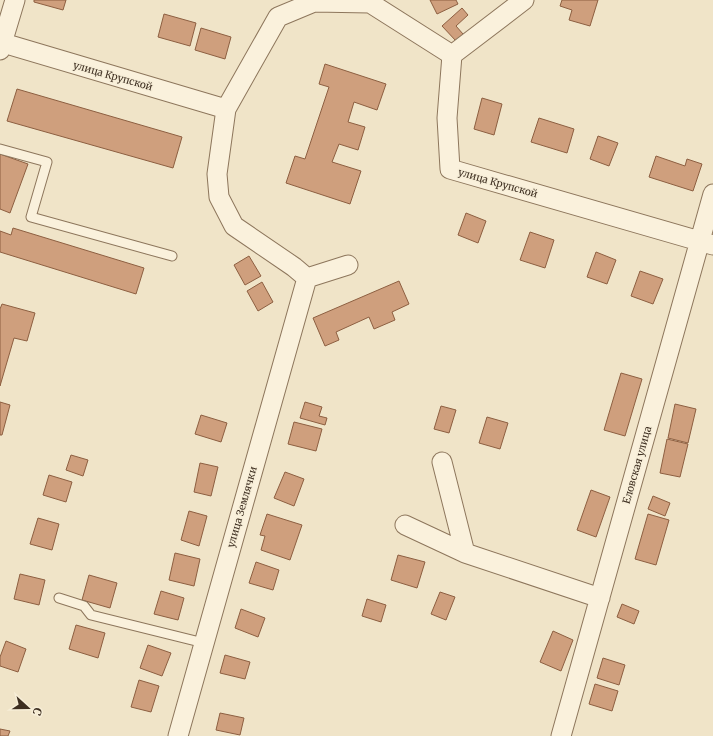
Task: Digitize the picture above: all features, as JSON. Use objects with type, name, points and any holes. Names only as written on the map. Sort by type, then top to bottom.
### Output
[{"type":"street","points":[[1,45],[15,0]]},
{"type":"street","points":[[348,265],[306,278],[294,267],[234,226],[220,197],[217,174],[226,109],[278,17],[314,2],[371,2],[452,55],[524,0]]},
{"type":"street","name":"улица Крупской","points":[[1,45],[226,109]]},
{"type":"street","name":"улица Крупской","points":[[452,55],[446,118],[450,169],[707,243]]},
{"type":"street","name":"Еловская улица","points":[[561,736],[600,598],[707,243],[713,194]]},
{"type":"street","name":"улица Землячки","points":[[178,736],[306,278]]},
{"type":"street","points":[[442,462],[465,553]]},
{"type":"street","points":[[405,525],[465,553],[600,598]]},
{"type":"lane","points":[[0,149],[47,162],[31,217],[172,256]]},
{"type":"lane","points":[[60,598],[84,606],[91,615],[204,643]]},
{"type":"building","points":[[34,0],[66,0],[63,10],[34,2]]},
{"type":"building","points":[[430,0],[456,0],[458,4],[437,14]]},
{"type":"building","points":[[562,0],[598,0],[590,26],[569,20],[572,10],[560,6]]},
{"type":"building","points":[[462,8],[468,15],[456,26],[463,34],[456,41],[442,26]]},
{"type":"building","points":[[164,14],[196,23],[190,46],[158,37]]},
{"type":"building","points":[[201,28],[231,37],[225,59],[195,50]]},
{"type":"building","points":[[325,64],[386,84],[377,110],[354,102],[348,122],[365,127],[358,150],[339,144],[332,162],[361,171],[350,204],[286,183],[295,156],[305,159],[329,87],[319,84]]},
{"type":"building","points":[[17,89],[182,137],[173,168],[7,121]]},
{"type":"building","points":[[482,98],[502,104],[494,135],[474,129]]},
{"type":"building","points":[[539,118],[574,129],[567,153],[531,142]]},
{"type":"building","points":[[598,136],[618,143],[609,166],[590,159]]},
{"type":"building","points":[[0,154],[28,164],[10,213],[0,209]]},
{"type":"building","points":[[656,156],[685,166],[687,159],[702,164],[693,191],[649,177]]},
{"type":"building","points":[[466,213],[486,221],[478,243],[458,235]]},
{"type":"building","points":[[13,228],[144,268],[136,294],[0,252],[0,231],[11,235]]},
{"type":"building","points":[[530,232],[554,240],[545,268],[520,260]]},
{"type":"building","points":[[596,252],[616,260],[607,284],[587,277]]},
{"type":"building","points":[[249,256],[261,276],[245,285],[234,265]]},
{"type":"building","points":[[640,271],[663,279],[653,304],[631,296]]},
{"type":"building","points":[[399,281],[409,304],[392,312],[395,320],[374,329],[369,317],[336,332],[339,340],[325,346],[313,318]]},
{"type":"building","points":[[262,282],[273,302],[258,311],[247,291]]},
{"type":"building","points":[[2,304],[35,313],[27,341],[14,338],[0,386],[0,309]]},
{"type":"building","points":[[621,373],[642,379],[625,436],[604,430]]},
{"type":"building","points":[[0,402],[10,405],[2,435],[0,435]]},
{"type":"building","points":[[305,402],[322,407],[319,416],[327,418],[325,425],[300,418]]},
{"type":"building","points":[[675,404],[696,409],[688,443],[668,438]]},
{"type":"building","points":[[441,406],[456,410],[449,433],[434,429]]},
{"type":"building","points":[[201,415],[227,423],[221,442],[195,434]]},
{"type":"building","points":[[487,417],[508,423],[500,449],[479,443]]},
{"type":"building","points":[[294,422],[322,429],[316,451],[288,444]]},
{"type":"building","points":[[667,439],[688,444],[680,477],[660,473]]},
{"type":"building","points":[[71,455],[88,460],[83,476],[66,470]]},
{"type":"building","points":[[200,463],[218,467],[211,496],[194,492]]},
{"type":"building","points":[[285,472],[304,479],[294,506],[274,498]]},
{"type":"building","points":[[49,475],[72,482],[66,502],[43,495]]},
{"type":"building","points":[[591,490],[610,497],[596,537],[577,530]]},
{"type":"building","points":[[653,496],[670,503],[665,516],[648,509]]},
{"type":"building","points":[[189,511],[207,516],[199,546],[181,540]]},
{"type":"building","points":[[267,514],[302,525],[290,560],[261,550],[265,536],[260,535]]},
{"type":"building","points":[[648,514],[669,520],[656,565],[635,559]]},
{"type":"building","points":[[38,518],[59,524],[52,550],[30,544]]},
{"type":"building","points":[[175,553],[200,559],[194,586],[169,580]]},
{"type":"building","points":[[398,555],[425,562],[417,588],[391,580]]},
{"type":"building","points":[[256,562],[279,570],[273,590],[249,583]]},
{"type":"building","points":[[20,574],[45,580],[39,605],[14,599]]},
{"type":"building","points":[[89,575],[117,583],[110,608],[82,600]]},
{"type":"building","points":[[161,591],[184,598],[178,620],[154,614]]},
{"type":"building","points":[[440,592],[455,597],[446,620],[431,614]]},
{"type":"building","points":[[367,599],[386,605],[381,622],[362,616]]},
{"type":"building","points":[[622,604],[639,611],[634,624],[617,617]]},
{"type":"building","points":[[241,609],[265,618],[258,637],[235,628]]},
{"type":"building","points":[[76,625],[105,633],[98,658],[69,649]]},
{"type":"building","points":[[553,631],[573,640],[561,671],[540,662]]},
{"type":"building","points":[[6,641],[26,649],[18,672],[0,666],[0,657]]},
{"type":"building","points":[[148,645],[171,653],[162,676],[140,668]]},
{"type":"building","points":[[225,655],[250,662],[245,679],[220,673]]},
{"type":"building","points":[[603,658],[625,665],[619,685],[597,678]]},
{"type":"building","points":[[139,680],[159,686],[151,712],[131,707]]},
{"type":"building","points":[[595,684],[618,691],[612,711],[589,704]]},
{"type":"building","points":[[220,713],[244,718],[240,735],[216,730]]},
{"type":"building","points":[[0,729],[10,731],[8,736],[0,736]]}]
